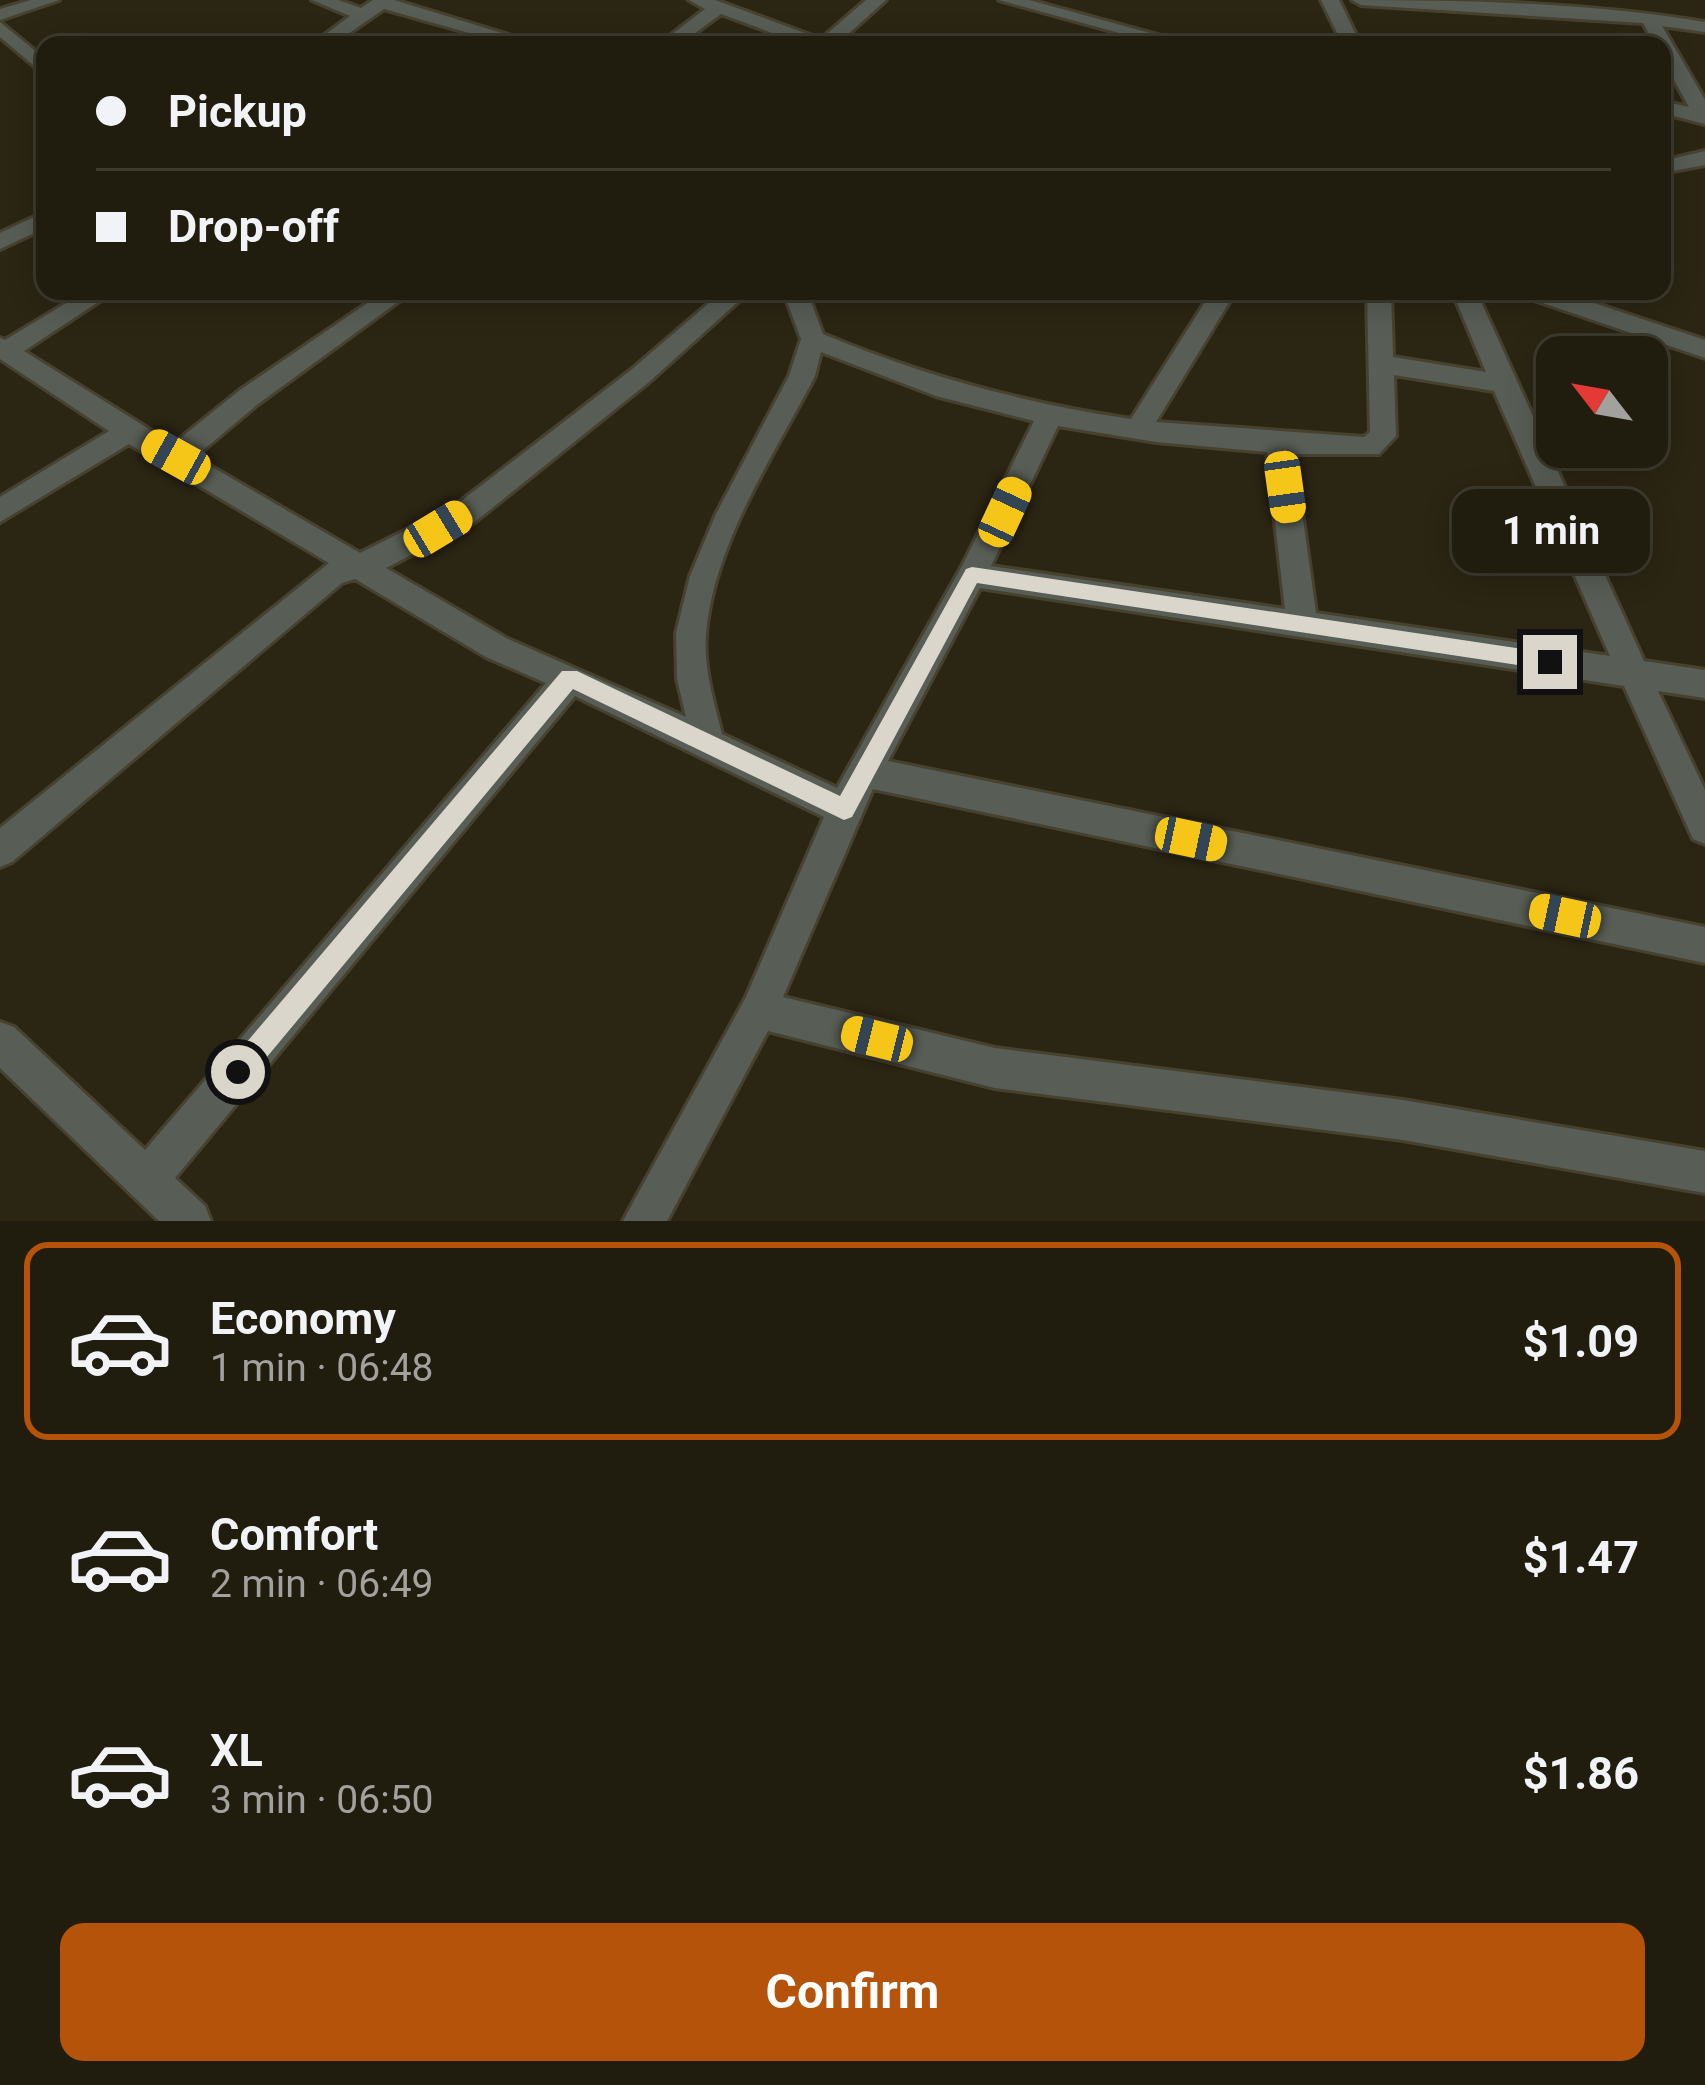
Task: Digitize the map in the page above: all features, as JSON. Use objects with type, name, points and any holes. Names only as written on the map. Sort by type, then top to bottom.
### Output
[{"type":"street","points":[[0,15],[50,0]]},
{"type":"street","points":[[321,0],[363,15]]},
{"type":"street","points":[[698,0],[798,36]]},
{"type":"street","points":[[835,36],[877,0]]},
{"type":"street","points":[[1008,0],[1150,36]]},
{"type":"street","points":[[1330,0],[1348,36]]},
{"type":"street","points":[[1361,0],[1649,18],[1705,27]]},
{"type":"street","points":[[333,36],[383,1],[502,36]]},
{"type":"street","points":[[679,36],[718,8]]},
{"type":"street","points":[[1649,18],[1659,36]]},
{"type":"street","points":[[0,27],[36,61]]},
{"type":"street","points":[[1671,57],[1705,117]]},
{"type":"street","points":[[1671,109],[1705,117]]},
{"type":"street","points":[[1671,167],[1705,157]]},
{"type":"street","points":[[0,242],[36,224]]},
{"type":"street","points":[[87,300],[3,349],[129,431],[362,564],[497,648],[844,809]]},
{"type":"street","points":[[176,457],[249,397],[387,300]]},
{"type":"street","points":[[0,850],[322,582],[341,569],[411,545],[500,489],[727,300]]},
{"type":"street","points":[[708,744],[693,679],[691,633],[705,576],[730,514],[802,376],[812,339],[799,300]]},
{"type":"street","points":[[1139,428],[1218,300]]},
{"type":"street","points":[[812,339],[908,376],[1050,416],[1279,442],[1370,447],[1382,436],[1378,300]]},
{"type":"street","points":[[1468,300],[1705,827]]},
{"type":"street","points":[[1559,300],[1705,350]]},
{"type":"street","points":[[1380,364],[1505,383]]},
{"type":"street","points":[[644,1221],[759,1010],[844,809],[972,574],[1050,416]]},
{"type":"street","points":[[0,511],[129,431]]},
{"type":"street","points":[[1279,442],[1302,621]]},
{"type":"street","points":[[972,574],[1705,684]]},
{"type":"street","points":[[147,1179],[570,678]]},
{"type":"street","points":[[864,772],[1705,945]]},
{"type":"street","points":[[759,1010],[995,1068],[1403,1120],[1705,1172]]},
{"type":"street","points":[[0,1041],[190,1221]]},
{"type":"route","points":[[238,1072],[570,678],[844,809],[972,574],[1550,662]]}]
